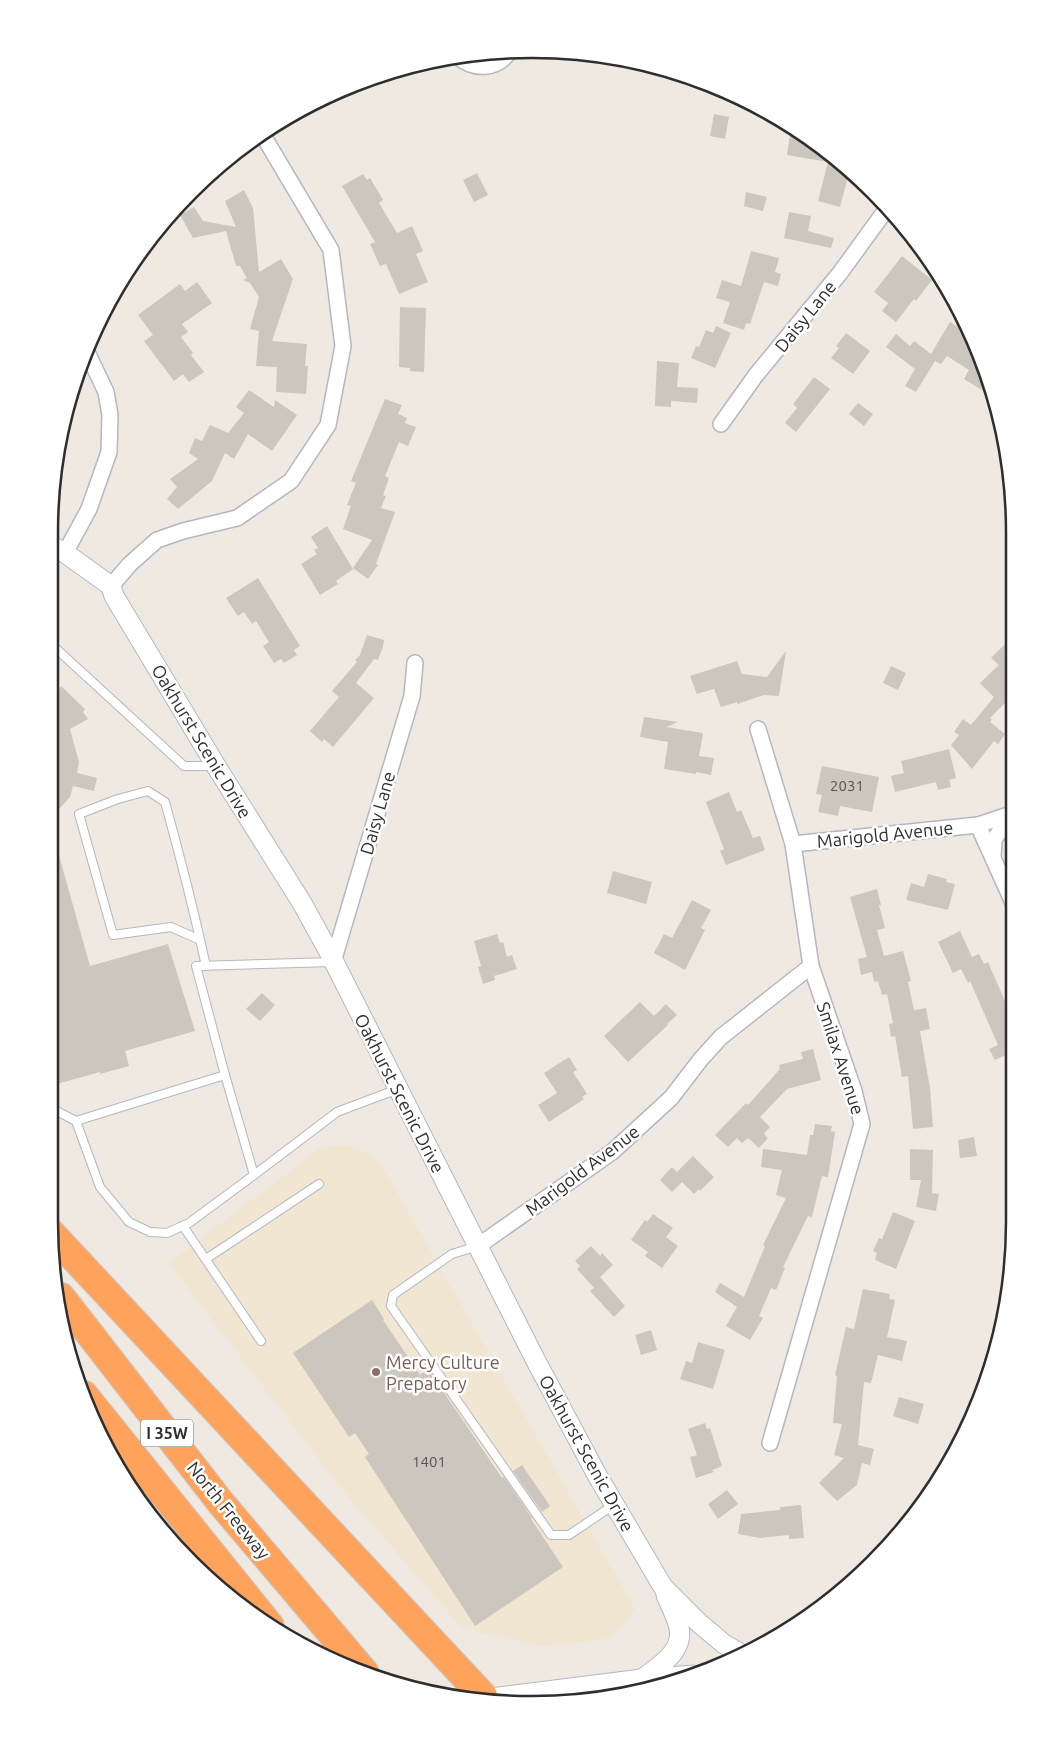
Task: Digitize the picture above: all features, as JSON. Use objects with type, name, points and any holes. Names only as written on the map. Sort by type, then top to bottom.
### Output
[{"type":"highway","points":[[59,1241],[479,1692]]},
{"type":"highway","name":"North Freeway","points":[[65,1302],[221,1503],[355,1661]]},
{"type":"highway","points":[[98,1412],[252,1604]]},
{"type":"street","points":[[466,63],[482,67],[499,62],[502,59]]},
{"type":"street","points":[[111,586],[130,564],[157,540],[183,530],[236,518],[291,481],[328,425],[344,346],[331,250],[266,139]]},
{"type":"street","name":"Daisy Lane","points":[[721,424],[756,375],[840,272],[884,213]]},
{"type":"street","points":[[58,548],[89,509],[109,452],[110,415],[106,392],[90,359]]},
{"type":"street","name":"Oakhurst Scenic Drive","points":[[58,550],[111,586],[114,596],[216,766],[302,903],[536,1361],[663,1587],[699,1623],[724,1644],[735,1650]]},
{"type":"street","name":"Daisy Lane","points":[[333,962],[412,696],[415,663]]},
{"type":"street","name":"Smilax Avenue","points":[[758,729],[793,844],[811,966],[854,1091],[862,1124],[770,1442]]},
{"type":"street","name":"Marigold Avenue","points":[[793,844],[978,825],[1006,815]]},
{"type":"street","points":[[992,859],[994,840],[1006,822]]},
{"type":"street","points":[[978,825],[1006,888]]},
{"type":"street","name":"Marigold Avenue","points":[[478,1246],[612,1152],[671,1098],[720,1037],[811,966]]},
{"type":"street","points":[[642,1679],[667,1660],[678,1645],[679,1626],[663,1587]]},
{"type":"street","points":[[515,1695],[659,1678]]},
{"type":"lane","points":[[58,650],[184,766],[216,766]]},
{"type":"lane","points":[[200,940],[171,927],[113,934],[78,814],[118,799],[148,791],[165,802],[188,887],[206,966]]},
{"type":"lane","points":[[254,1175],[196,966],[333,962]]},
{"type":"lane","points":[[58,1112],[76,1121],[225,1075]]},
{"type":"lane","points":[[76,1121],[100,1187],[129,1222],[150,1232],[167,1233],[189,1223],[337,1112],[398,1090]]},
{"type":"lane","points":[[206,1260],[319,1184]]},
{"type":"lane","points":[[183,1226],[261,1341]]},
{"type":"lane","points":[[478,1246],[452,1254],[444,1259],[393,1295],[390,1306],[551,1535],[569,1535],[615,1504]]},
{"type":"shaded area","name":"Mercy Culture Prepatory","points":[[334,1145],[355,1146],[379,1161],[635,1609],[611,1638],[541,1647],[460,1626],[335,1481],[169,1263],[319,1149]]},
{"type":"building","points":[[714,114],[729,117],[725,139],[710,136]]},
{"type":"building","points":[[790,135],[794,136],[821,156],[848,178],[840,207],[818,201],[828,162],[787,155]]},
{"type":"building","points":[[477,173],[488,195],[474,202],[463,180]]},
{"type":"building","points":[[363,174],[367,180],[370,178],[383,200],[379,203],[397,233],[412,226],[423,251],[416,254],[428,282],[399,294],[386,264],[380,266],[370,244],[375,242],[342,186]]},
{"type":"building","points":[[244,190],[253,208],[259,272],[281,259],[293,279],[272,341],[307,344],[305,366],[308,366],[306,394],[276,392],[277,367],[256,366],[259,331],[250,329],[259,297],[250,283],[243,280],[247,278],[240,266],[236,266],[226,231],[193,238],[180,215],[194,207],[203,221],[236,227],[225,201]]},
{"type":"building","points":[[746,192],[767,197],[763,211],[744,206]]},
{"type":"building","points":[[789,212],[811,216],[808,231],[834,238],[831,248],[784,238]]},
{"type":"building","points":[[751,251],[779,258],[775,272],[781,274],[778,286],[764,282],[750,324],[746,323],[744,330],[723,323],[730,302],[716,298],[722,280],[741,286]]},
{"type":"building","points":[[902,256],[932,280],[916,301],[914,299],[896,322],[882,311],[888,303],[874,292]]},
{"type":"building","points":[[197,282],[212,303],[182,324],[188,332],[181,337],[193,353],[191,355],[204,372],[189,382],[183,374],[174,381],[144,341],[153,335],[138,315],[180,284],[185,291]]},
{"type":"building","points":[[400,307],[426,308],[424,372],[410,371],[410,368],[399,367]]},
{"type":"building","points":[[950,322],[961,329],[985,392],[964,379],[969,370],[947,356],[941,364],[935,361],[916,392],[905,386],[915,369],[886,347],[896,334],[910,346],[914,341],[931,354]]},
{"type":"building","points":[[716,326],[731,333],[715,368],[691,358],[696,346],[699,347],[706,330],[713,333]]},
{"type":"building","points":[[846,333],[870,351],[853,374],[831,358],[839,348],[836,346]]},
{"type":"building","points":[[657,361],[679,363],[677,387],[698,388],[697,403],[671,401],[671,407],[655,406]]},
{"type":"building","points":[[814,377],[830,389],[796,432],[785,423],[797,408],[793,404]]},
{"type":"building","points":[[249,390],[274,407],[275,400],[297,415],[272,451],[248,434],[234,459],[225,453],[212,481],[178,509],[167,499],[177,487],[170,479],[198,459],[189,453],[195,438],[202,441],[210,425],[228,433],[244,413],[236,407]]},
{"type":"building","points":[[385,399],[402,405],[398,414],[407,418],[405,423],[416,427],[408,446],[399,442],[385,476],[389,478],[383,495],[386,496],[381,508],[395,512],[376,564],[378,565],[368,579],[353,568],[372,540],[343,529],[351,506],[347,505],[356,483],[351,481]]},
{"type":"building","points":[[858,403],[873,414],[864,426],[849,414]]},
{"type":"building","points":[[327,526],[353,569],[336,581],[338,584],[320,595],[301,564],[317,554],[314,550],[318,548],[311,537]]},
{"type":"building","points":[[258,578],[300,646],[294,650],[297,655],[284,663],[281,659],[274,663],[263,646],[269,642],[256,621],[252,624],[244,612],[238,616],[226,598]]},
{"type":"building","points":[[367,635],[384,640],[378,660],[374,659],[356,683],[374,698],[333,747],[324,739],[322,742],[310,731],[339,697],[332,691],[357,662],[355,660],[360,655]]},
{"type":"building","points":[[1006,645],[1006,702],[990,718],[992,719],[990,722],[1005,734],[998,744],[994,741],[972,769],[951,745],[959,735],[954,732],[963,719],[971,725],[994,697],[980,683],[999,665],[991,658]]},
{"type":"building","points":[[786,651],[779,696],[764,695],[721,707],[714,689],[697,694],[690,676],[737,661],[742,674],[767,677]]},
{"type":"building","points":[[891,666],[906,673],[898,690],[883,683]]},
{"type":"building","points":[[61,686],[85,709],[83,712],[88,719],[70,729],[79,762],[77,773],[97,778],[94,791],[73,786],[70,797],[58,810],[58,688]]},
{"type":"building","points":[[644,717],[678,722],[666,727],[703,733],[699,756],[714,758],[711,775],[664,769],[668,742],[640,737]]},
{"type":"building","points":[[949,749],[956,778],[949,780],[951,787],[938,790],[936,782],[895,792],[891,776],[904,773],[901,761]]},
{"type":"building","points":[[822,766],[879,777],[872,812],[840,806],[838,816],[818,812],[822,795],[816,794]]},
{"type":"building","points":[[729,792],[737,812],[741,810],[753,838],[760,836],[765,850],[726,865],[720,851],[724,849],[706,802]]},
{"type":"building","points":[[58,852],[90,966],[168,944],[195,1031],[125,1051],[129,1066],[100,1074],[100,1072],[58,1084]]},
{"type":"building","points":[[613,871],[652,882],[646,904],[607,893]]},
{"type":"building","points":[[928,874],[947,879],[946,882],[955,884],[948,910],[906,900],[911,883],[924,887]]},
{"type":"building","points":[[877,889],[885,928],[877,930],[884,956],[903,951],[911,981],[908,982],[914,1010],[926,1008],[930,1029],[920,1031],[930,1088],[933,1127],[913,1129],[908,1076],[902,1077],[895,1036],[891,1037],[889,1024],[893,1023],[887,994],[882,995],[878,981],[874,982],[872,972],[861,975],[858,959],[867,957],[850,897]]},
{"type":"building","points":[[692,900],[711,910],[701,928],[705,930],[685,970],[654,953],[664,934],[672,938]]},
{"type":"building","points":[[960,931],[972,957],[979,954],[984,964],[988,962],[1006,1004],[1006,1055],[995,1060],[989,1049],[998,1045],[970,981],[968,983],[961,969],[953,973],[938,942]]},
{"type":"building","points":[[497,934],[500,943],[503,942],[507,957],[512,955],[517,969],[494,976],[495,980],[483,984],[478,967],[481,966],[474,941]]},
{"type":"building","points":[[262,993],[275,1005],[260,1021],[246,1009]]},
{"type":"building","points":[[640,1002],[654,1016],[666,1004],[677,1015],[628,1062],[604,1036]]},
{"type":"building","points":[[813,1049],[821,1080],[787,1089],[760,1117],[770,1127],[764,1134],[768,1138],[759,1148],[748,1138],[742,1143],[737,1138],[728,1147],[715,1135],[746,1103],[748,1105],[780,1069],[779,1065],[803,1059],[801,1052]]},
{"type":"building","points":[[569,1057],[577,1070],[573,1072],[587,1094],[582,1097],[584,1099],[549,1122],[538,1105],[557,1093],[544,1073]]},
{"type":"building","points":[[815,1124],[832,1126],[831,1131],[835,1132],[828,1177],[822,1176],[812,1217],[808,1216],[783,1267],[785,1268],[776,1290],[771,1288],[759,1316],[763,1318],[750,1340],[726,1326],[737,1307],[715,1292],[720,1283],[744,1297],[765,1246],[763,1245],[786,1198],[776,1195],[782,1170],[761,1167],[763,1149],[807,1155],[810,1135],[813,1135]]},
{"type":"building","points":[[974,1137],[977,1156],[960,1158],[958,1140]]},
{"type":"building","points":[[910,1149],[933,1150],[932,1193],[939,1194],[936,1211],[916,1207],[921,1180],[910,1180]]},
{"type":"building","points":[[693,1156],[714,1177],[700,1191],[699,1189],[694,1194],[682,1182],[672,1192],[660,1180],[672,1167],[677,1172]]},
{"type":"building","points":[[893,1212],[915,1221],[896,1269],[875,1260],[877,1253],[873,1251],[879,1238],[882,1239]]},
{"type":"building","points":[[653,1214],[673,1228],[666,1237],[678,1246],[662,1268],[645,1256],[648,1252],[631,1240],[645,1220],[647,1222]]},
{"type":"building","points":[[591,1246],[600,1256],[602,1253],[613,1265],[600,1277],[625,1306],[614,1317],[590,1291],[594,1288],[577,1269],[580,1266],[575,1261]]},
{"type":"building","points":[[863,1289],[890,1294],[889,1299],[895,1300],[887,1337],[907,1341],[902,1361],[878,1355],[871,1383],[864,1382],[858,1445],[874,1449],[870,1465],[862,1463],[857,1485],[837,1501],[819,1483],[844,1458],[834,1455],[842,1424],[833,1423],[837,1376],[835,1375],[846,1327],[854,1329]]},
{"type":"building","points":[[372,1300],[383,1320],[420,1375],[428,1369],[502,1478],[504,1477],[532,1518],[563,1567],[475,1626],[365,1457],[369,1454],[355,1433],[349,1437],[293,1353]]},
{"type":"building","points":[[651,1330],[657,1350],[641,1355],[635,1335]]},
{"type":"building","points":[[698,1342],[725,1350],[713,1389],[680,1379],[686,1361],[692,1363]]},
{"type":"building","points":[[899,1397],[924,1404],[918,1424],[893,1416]]},
{"type":"building","points":[[705,1423],[707,1429],[710,1428],[722,1466],[712,1470],[714,1472],[696,1478],[690,1457],[697,1455],[688,1429]]},
{"type":"building","points":[[522,1465],[550,1506],[542,1512],[513,1471]]},
{"type":"building","points":[[727,1490],[738,1504],[718,1519],[708,1504]]},
{"type":"building","points":[[801,1505],[804,1538],[789,1539],[789,1535],[760,1538],[738,1534],[741,1514],[780,1510],[780,1507]]},
{"type":"place","name":"Mercy Culture Prepatory","points":[[376,1372]]}]
